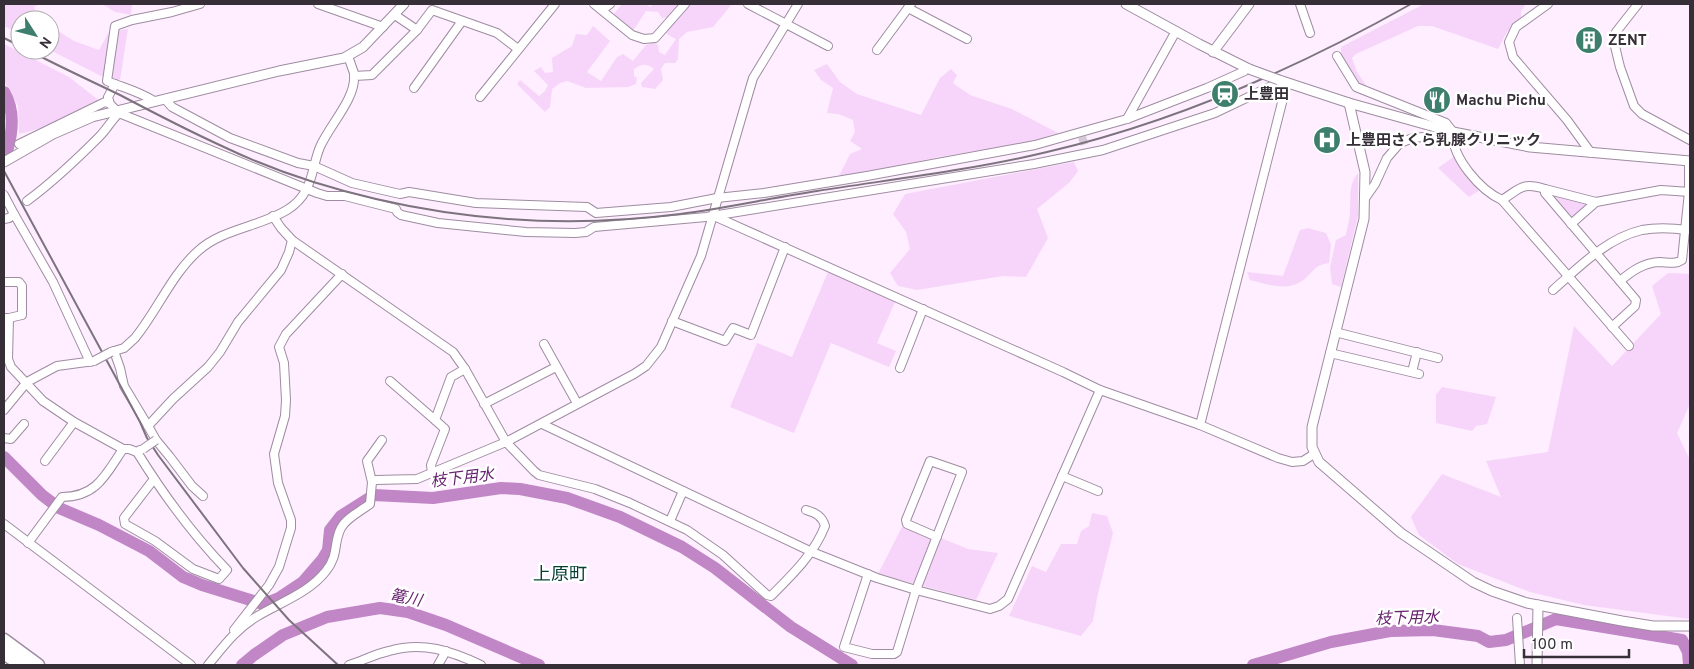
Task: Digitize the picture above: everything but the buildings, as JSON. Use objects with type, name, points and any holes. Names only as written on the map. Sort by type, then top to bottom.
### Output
[{"type":"highway","points":[[4,640],[14,659],[38,665]]},
{"type":"street","points":[[154,101],[138,91],[130,90],[108,81],[115,26],[132,20],[200,4]]},
{"type":"street","points":[[318,4],[383,27]]},
{"type":"street","points":[[4,162],[62,130],[92,117],[348,56],[363,47],[395,15],[403,4]]},
{"type":"street","points":[[480,97],[555,4]]},
{"type":"street","points":[[594,4],[632,35],[644,39],[655,38],[685,4]]},
{"type":"street","points":[[602,10],[610,4]]},
{"type":"street","points":[[748,4],[828,46]]},
{"type":"street","points":[[372,484],[376,480],[417,478],[506,442],[542,424],[577,403],[618,384],[646,366],[661,347],[701,256],[714,216],[717,198],[749,87],[764,58],[798,4]]},
{"type":"street","points":[[1126,4],[1213,52],[1249,69],[1349,103],[1453,132],[1536,148],[1690,161],[1688,230],[1682,260],[1677,263],[1662,262],[1645,265],[1633,270],[1620,281]]},
{"type":"street","points":[[1213,52],[1249,4]]},
{"type":"street","points":[[1300,4],[1310,33]]},
{"type":"street","points":[[1548,4],[1516,27],[1509,42],[1513,57],[1567,120],[1591,153]]},
{"type":"street","points":[[1638,4],[1616,32],[1614,42],[1620,67],[1634,106],[1642,114],[1690,140]]},
{"type":"street","points":[[877,50],[910,6],[967,39]]},
{"type":"street","points":[[355,76],[372,74],[417,30],[435,7],[462,21],[497,33],[518,49]]},
{"type":"street","points":[[395,15],[417,30]]},
{"type":"street","points":[[414,88],[462,21]]},
{"type":"street","points":[[1127,119],[1176,31]]},
{"type":"street","points":[[4,410],[27,382],[57,366],[92,361],[124,348],[135,338],[188,261],[199,250],[227,234],[287,210],[297,202],[307,189],[320,148],[352,94],[355,76],[348,56]]},
{"type":"street","points":[[1337,56],[1356,87],[1446,123],[1453,132],[1452,138],[1460,158],[1481,186],[1492,196],[1502,200],[1629,346]]},
{"type":"street","points":[[165,99],[172,107],[230,138],[298,163],[314,166],[352,183],[400,194],[409,192],[476,203],[586,207],[596,213],[671,207],[717,198],[764,193],[1082,135],[1206,88],[1249,69]]},
{"type":"street","points":[[115,84],[108,97],[109,102],[118,112],[327,196],[345,196],[396,209],[402,215],[438,223],[526,232],[575,233],[586,232],[594,227],[714,216],[1034,164],[1086,150],[1103,150],[1215,113],[1283,82]]},
{"type":"street","points":[[1200,425],[1283,82]]},
{"type":"street","points":[[19,144],[105,102],[109,102]]},
{"type":"street","points":[[1349,103],[1363,163],[1366,197],[1364,219],[1311,434],[1314,454],[1323,466],[1401,533],[1473,582],[1492,591],[1527,603],[1653,626],[1690,626]]},
{"type":"street","points":[[27,201],[77,161],[101,135],[118,112]]},
{"type":"street","points":[[1366,197],[1375,184],[1386,158],[1400,143],[1413,138],[1446,135],[1453,132]]},
{"type":"street","points":[[1502,200],[1526,185],[1545,188],[1596,202],[1661,190],[1690,192]]},
{"type":"street","points":[[1545,188],[1545,193],[1635,299],[1636,305],[1612,327]]},
{"type":"street","points":[[4,195],[52,282],[92,361]]},
{"type":"street","points":[[1571,224],[1596,202]]},
{"type":"street","points":[[4,219],[14,214]]},
{"type":"street","points":[[273,216],[292,240],[453,352],[465,369],[506,442],[536,473],[595,490],[670,521],[712,547],[767,595],[771,596],[812,552],[825,526],[819,515],[806,510]]},
{"type":"street","points":[[714,216],[1100,390],[1200,425],[1278,458],[1292,462],[1303,461],[1314,454]]},
{"type":"street","points":[[1553,290],[1597,252],[1620,237],[1641,230],[1657,228],[1688,230]]},
{"type":"street","points":[[148,426],[173,399],[208,367],[220,352],[238,322],[281,270],[292,240]]},
{"type":"street","points":[[672,321],[725,342],[734,328],[751,335],[785,248]]},
{"type":"street","points":[[208,665],[269,585],[279,567],[291,528],[291,520],[278,482],[274,454],[285,416],[286,400],[284,363],[279,347],[286,334],[342,274]]},
{"type":"street","points":[[4,282],[19,282],[22,286],[22,315],[6,318],[8,359],[11,367],[27,382],[34,392],[43,401],[74,422],[123,449],[140,450],[156,440]]},
{"type":"street","points":[[900,368],[923,309]]},
{"type":"street","points":[[1335,332],[1438,358]]},
{"type":"street","points":[[544,344],[577,403]]},
{"type":"street","points":[[113,351],[120,368],[124,386],[156,440],[192,486],[203,496]]},
{"type":"street","points":[[1330,353],[1415,373],[1417,352]]},
{"type":"street","points":[[484,404],[556,367]]},
{"type":"street","points":[[436,420],[451,377],[465,369]]},
{"type":"street","points":[[390,381],[445,429],[431,465],[432,473]]},
{"type":"street","points":[[542,424],[812,552],[916,590],[990,609],[1004,603],[1008,599],[1100,390]]},
{"type":"street","points":[[45,461],[74,422]]},
{"type":"street","points":[[4,438],[11,439],[24,424]]},
{"type":"street","points":[[230,638],[257,616],[282,604],[320,578],[331,564],[336,555],[341,528],[349,519],[370,504],[372,484],[367,461],[382,440]]},
{"type":"street","points":[[28,543],[62,497],[76,497],[97,486],[123,449]]},
{"type":"street","points":[[140,450],[154,479],[210,552],[227,570],[219,579],[193,569],[154,541],[125,524],[124,518],[154,479]]},
{"type":"street","points":[[868,574],[844,646],[872,654],[894,654],[897,652],[916,590],[937,537],[962,472],[930,461],[906,520],[907,524],[937,537]]},
{"type":"street","points":[[1062,476],[1098,491]]},
{"type":"street","points":[[670,521],[683,491]]},
{"type":"street","points":[[4,524],[191,665]]},
{"type":"street","points":[[1536,665],[1538,605]]},
{"type":"street","points":[[1517,618],[1520,665]]},
{"type":"street","points":[[349,665],[392,650],[422,646],[437,648],[482,665]]},
{"type":"street","points":[[438,665],[446,651]]},
{"type":"shaded area","points":[[4,4],[39,4],[34,7],[35,10],[10,10],[10,29],[4,26]]},
{"type":"shaded area","points":[[102,4],[132,4],[131,15],[115,12]]},
{"type":"shaded area","points":[[622,4],[646,4],[650,7],[653,4],[681,4],[671,17],[662,18],[658,12],[646,11],[633,31],[614,14]]},
{"type":"shaded area","points":[[688,4],[732,4],[713,27],[687,32],[679,39],[678,59],[675,63],[665,63],[661,69],[663,80],[655,89],[642,87],[641,83],[654,69],[642,65],[634,69],[634,76],[637,78],[636,84],[628,87],[586,88],[567,81],[560,83],[552,89],[550,107],[545,112],[517,84],[520,80],[539,96],[548,85],[534,71],[541,67],[545,73],[553,72],[552,58],[572,46],[576,34],[587,35],[593,26],[610,41],[587,72],[601,81],[617,57],[623,54],[633,61],[646,45],[654,42],[658,45],[659,52],[665,55],[676,39],[665,31]]},
{"type":"shaded area","points":[[1424,4],[1526,4],[1521,11],[1521,19],[1507,32],[1498,49],[1432,26],[1418,26],[1356,54],[1352,58],[1357,72],[1366,85],[1362,87],[1357,83],[1341,57],[1341,47]]},
{"type":"shaded area","points":[[128,29],[120,80],[101,76],[60,55],[60,32],[74,41],[99,50],[109,32]]},
{"type":"shaded area","points":[[4,44],[10,47],[10,60],[36,60],[69,77],[101,102],[42,128],[19,134],[18,106],[4,81]]},
{"type":"shaded area","points":[[827,64],[840,82],[857,94],[921,115],[940,78],[951,69],[957,75],[953,83],[970,95],[1012,109],[1058,133],[1030,142],[939,157],[838,178],[850,154],[862,149],[850,141],[855,132],[853,120],[838,114],[827,113],[833,88],[821,80],[814,70]]},
{"type":"shaded area","points":[[1455,156],[1480,190],[1469,197],[1438,168]]},
{"type":"shaded area","points":[[1074,162],[1078,171],[1070,182],[1037,209],[1048,238],[1026,277],[1003,276],[917,290],[898,286],[890,273],[910,249],[906,232],[893,214],[905,194]]},
{"type":"shaded area","points":[[1358,173],[1358,216],[1341,287],[1332,284],[1330,267],[1336,240],[1346,235],[1350,215],[1351,187]]},
{"type":"shaded area","points":[[1553,195],[1590,203],[1571,219]]},
{"type":"shaded area","points":[[1308,228],[1326,233],[1331,245],[1329,263],[1319,266],[1294,285],[1280,286],[1250,280],[1247,272],[1283,276],[1300,230]]},
{"type":"shaded area","points":[[828,272],[896,300],[877,343],[896,351],[889,367],[831,343],[794,433],[730,407],[757,343],[792,357]]},
{"type":"shaded area","points":[[1668,273],[1690,274],[1690,404],[1677,433],[1690,460],[1690,619],[1584,605],[1530,592],[1458,564],[1419,535],[1411,517],[1442,474],[1501,497],[1486,461],[1548,452],[1574,326],[1612,366],[1661,314],[1652,286]]},
{"type":"shaded area","points":[[1442,387],[1496,397],[1487,424],[1476,426],[1472,431],[1436,423],[1436,395]]},
{"type":"shaded area","points":[[1092,513],[1107,516],[1113,533],[1093,621],[1081,636],[1009,616],[1032,566],[1046,572],[1061,544],[1077,544],[1081,531],[1089,526]]},
{"type":"shaded area","points":[[902,527],[914,527],[968,549],[998,553],[976,600],[878,574]]},
{"type":"waterway","name":"枝下用水","points":[[4,92],[10,106],[12,121],[7,151]]},
{"type":"waterway","name":"枝下用水","points":[[4,457],[42,495],[59,508],[99,525],[149,551],[183,577],[202,585],[263,604],[279,598],[303,582],[328,550],[330,530],[341,516],[374,495],[433,498],[501,488],[520,489],[567,498],[620,517],[682,547],[715,568],[791,627],[852,665]]},
{"type":"waterway","name":"篭川","points":[[242,665],[283,635],[327,617],[380,608],[408,612],[446,625],[539,665]]},
{"type":"waterway","name":"枝下用水","points":[[1253,665],[1331,642],[1390,631],[1433,630],[1478,636],[1489,642],[1506,640],[1556,619],[1682,640],[1688,652],[1689,665]]},
{"type":"tunnel","points":[[1082,137],[1085,146]]},
{"type":"railway","points":[[48,60],[224,147],[279,170],[337,189],[413,207],[451,213],[527,220],[604,220],[697,212],[962,169],[1095,140],[1189,109],[1234,91],[1324,50],[1411,4]]},
{"type":"railway","points":[[4,38],[10,41]]},
{"type":"railway","points":[[4,171],[147,438],[158,455],[243,568],[289,620],[338,665]]},
{"type":"place","name":"ZENT","points":[[1589,40]]},
{"type":"place","name":"上豊田","points":[[1225,94]]},
{"type":"place","name":"Machu Pichu","points":[[1437,100]]},
{"type":"place","name":"上豊田さくら乳腺クリニック","points":[[1327,140]]},
{"type":"district","name":"上原町","points":[[560,574]]}]
